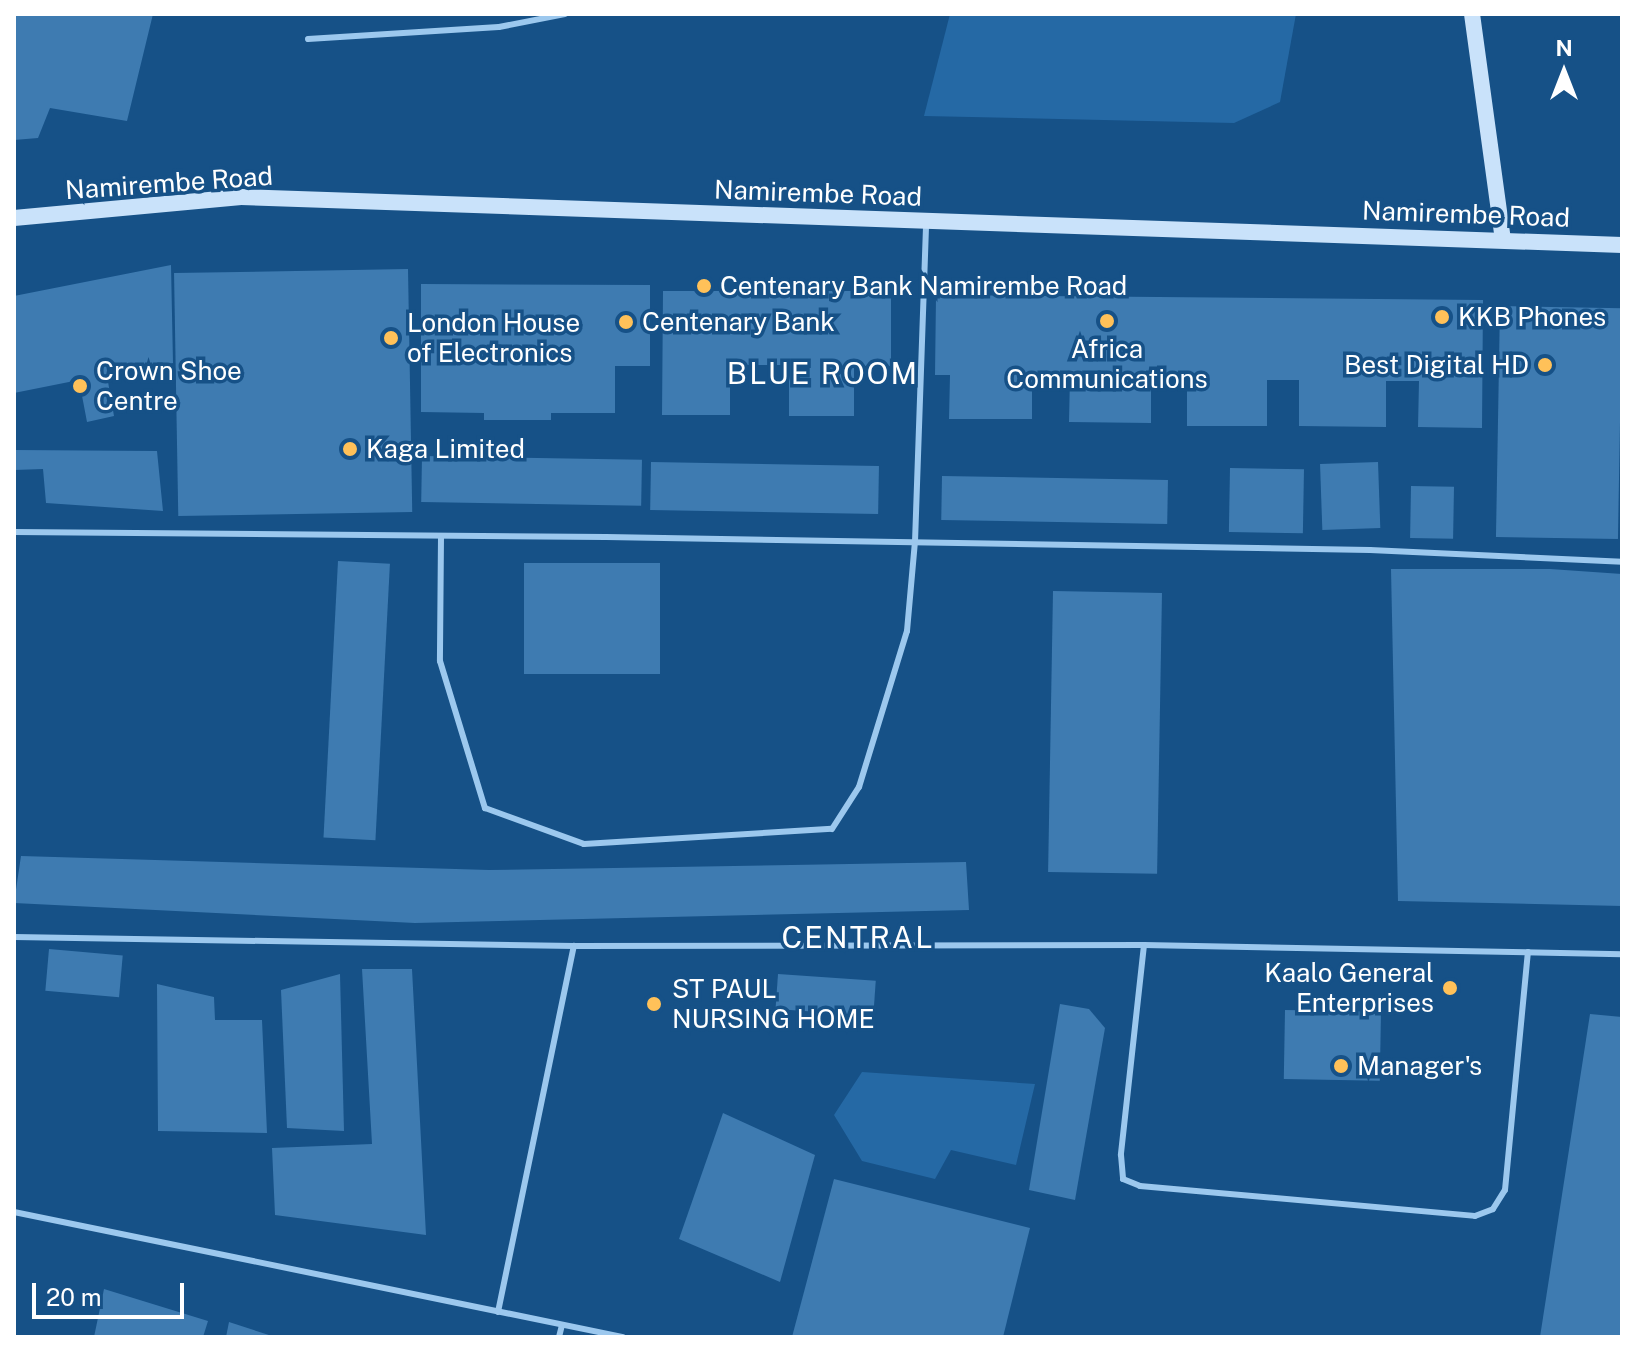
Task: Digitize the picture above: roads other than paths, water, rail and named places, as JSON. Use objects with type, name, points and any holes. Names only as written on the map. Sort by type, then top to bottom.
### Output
[{"type":"main road","points":[[1472,14],[1503,239]]},
{"type":"main road","name":"Namirembe Road","points":[[14,218],[241,197],[1622,245]]},
{"type":"lane","points":[[308,39],[499,27],[565,14]]},
{"type":"lane","points":[[441,537],[440,661],[485,808],[584,844],[832,829],[859,787],[907,631],[915,542],[926,220]]},
{"type":"lane","points":[[14,532],[1370,550],[1622,562]]},
{"type":"lane","points":[[14,937],[574,946],[1144,945],[1622,954]]},
{"type":"lane","points":[[1144,945],[1121,1155],[1123,1179],[1140,1186],[1475,1216],[1493,1209],[1505,1190],[1528,952]]},
{"type":"lane","points":[[498,1312],[574,946]]},
{"type":"lane","points":[[14,1212],[623,1337]]},
{"type":"lane","points":[[559,1337],[562,1325]]},
{"type":"place","name":"Centenary Bank Namirembe Road","points":[[704,286]]},
{"type":"place","name":"KKB Phones","points":[[1442,317]]},
{"type":"place","name":"Africa Communications","points":[[1107,321]]},
{"type":"place","name":"Centenary Bank","points":[[626,322]]},
{"type":"place","name":"London House of Electronics","points":[[391,338]]},
{"type":"place","name":"Best Digital HD","points":[[1545,365]]},
{"type":"place","name":"Crown Shoe Centre","points":[[80,386]]},
{"type":"place","name":"Kaga Limited","points":[[350,449]]},
{"type":"place","name":"Kaalo General Enterprises","points":[[1450,988]]},
{"type":"place","name":"ST PAUL NURSING HOME","points":[[654,1004]]},
{"type":"place","name":"Manager's","points":[[1341,1066]]},
{"type":"district","name":"BLUE ROOM","points":[[823,373]]},
{"type":"district","name":"CENTRAL","points":[[858,937]]}]
